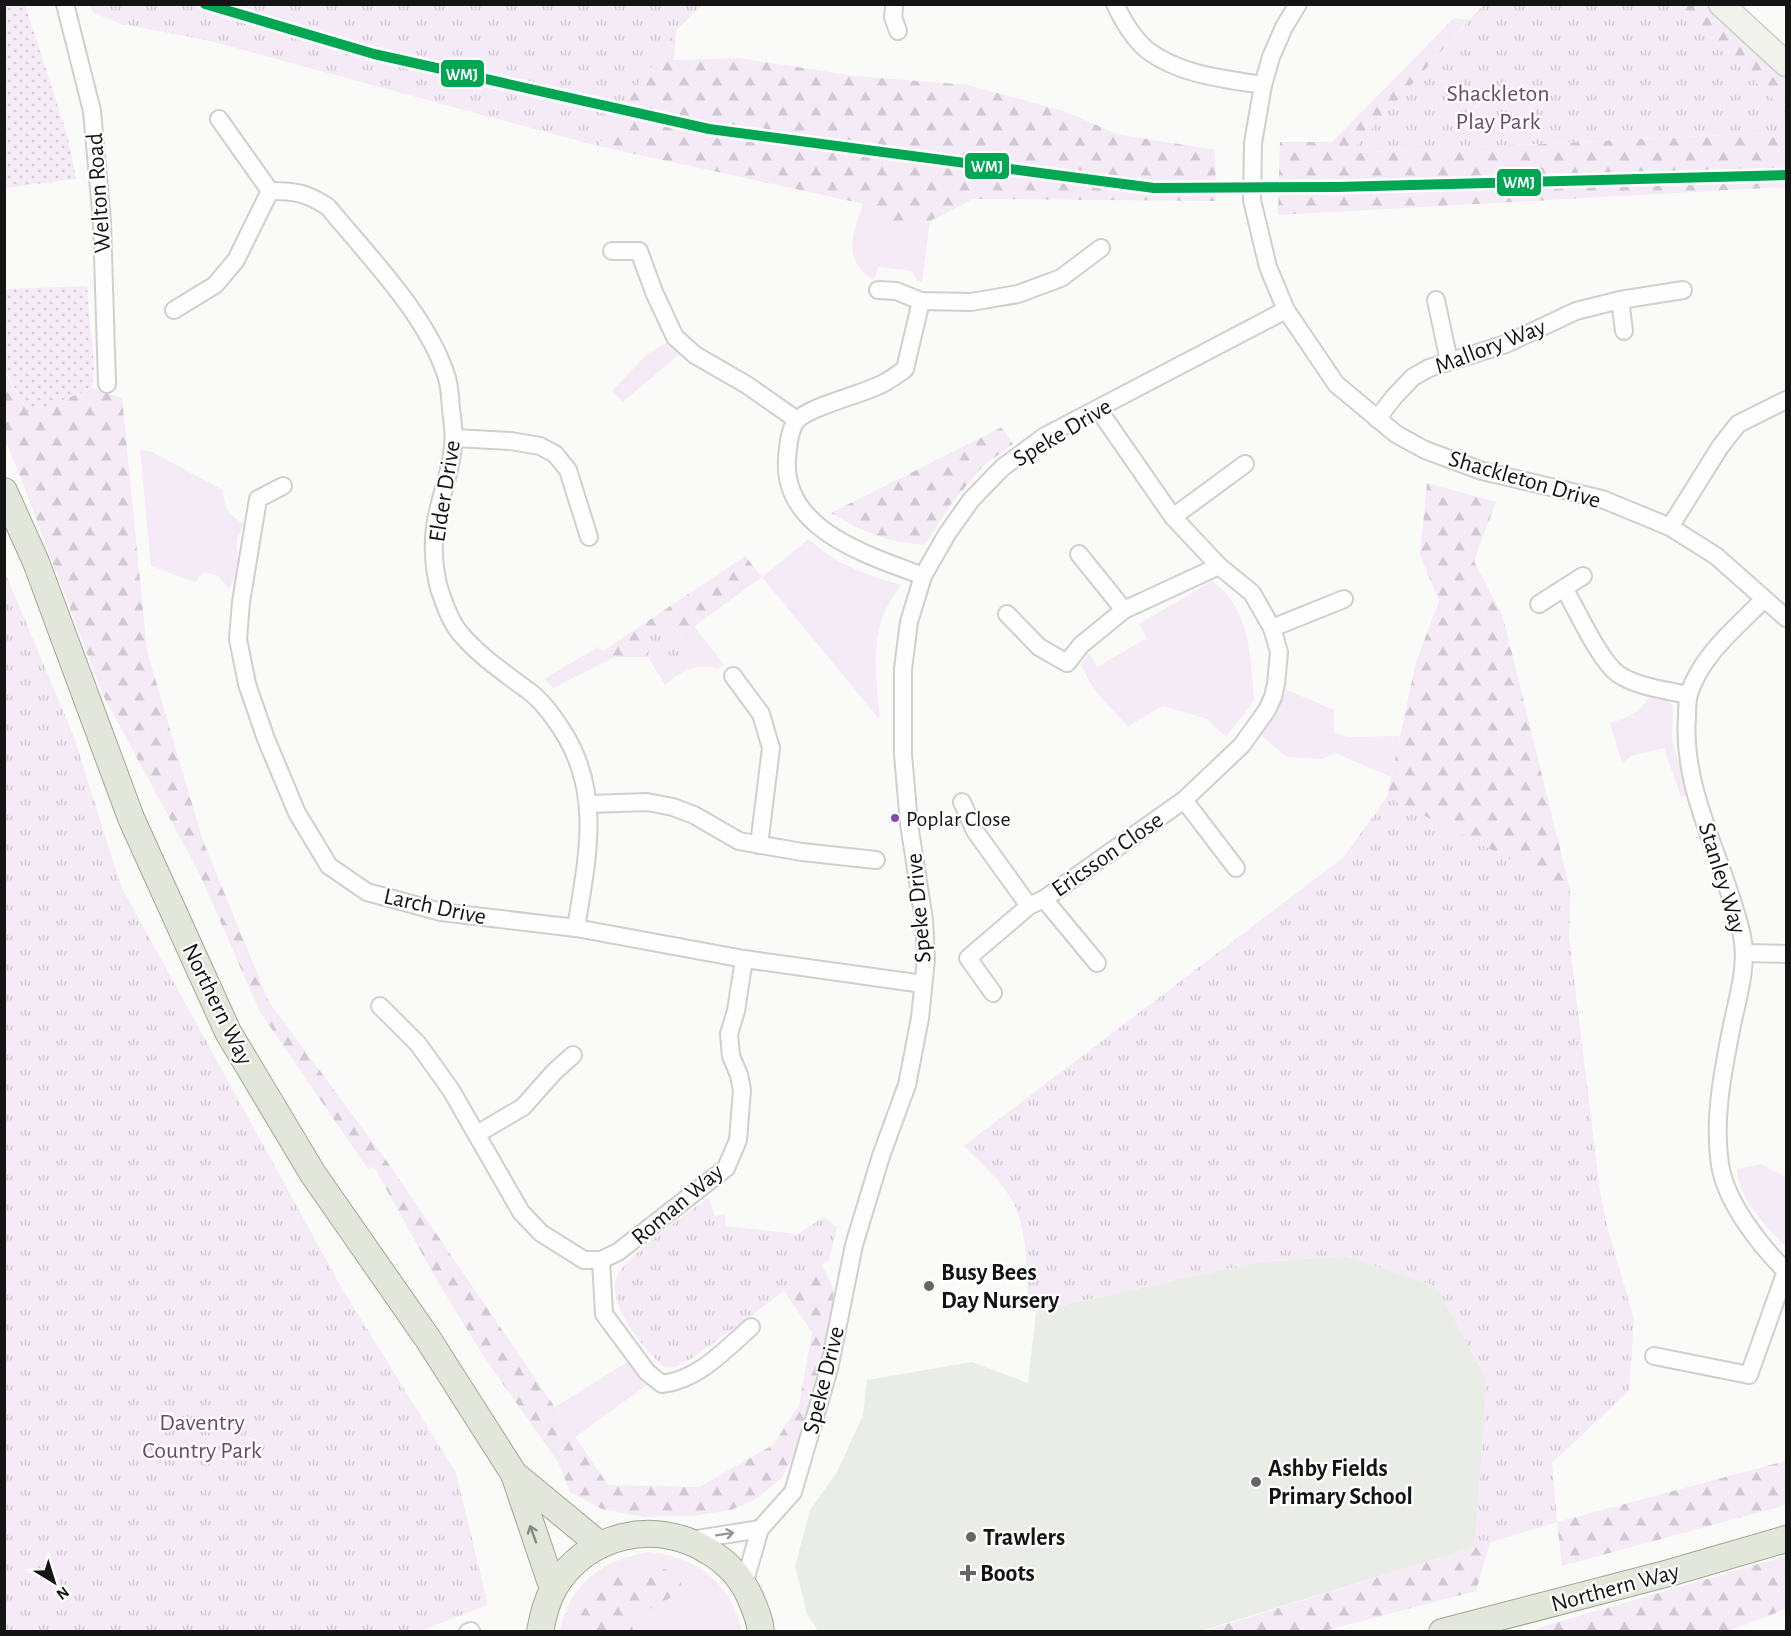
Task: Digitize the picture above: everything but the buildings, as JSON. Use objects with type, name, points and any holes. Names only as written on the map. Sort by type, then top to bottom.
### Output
[{"type":"main road","name":"Northern Way","points":[[4,490],[36,562],[131,818],[228,1032],[313,1174],[428,1339],[513,1474]]},
{"type":"main road","points":[[513,1474],[600,1545]]},
{"type":"main road","points":[[513,1474],[553,1589]]},
{"type":"main road","points":[[540,1632],[544,1610],[553,1589],[567,1570],[600,1545],[623,1536],[653,1533],[691,1540],[724,1560],[744,1584],[760,1621],[760,1632]]},
{"type":"main road","name":"Northern Way","points":[[1442,1632],[1669,1573],[1786,1539]]},
{"type":"street","name":"Welton Road","points":[[64,4],[92,111],[102,222],[107,384]]},
{"type":"street","points":[[1115,4],[1128,28],[1147,50],[1169,62],[1205,76],[1263,85]]},
{"type":"street","name":"Shackleton Drive","points":[[1298,4],[1284,27],[1271,57],[1263,85],[1253,143],[1252,200],[1268,267],[1286,310],[1336,384],[1396,434],[1425,450],[1482,471],[1602,499],[1670,527],[1716,556],[1786,618]]},
{"type":"street","points":[[1721,4],[1786,64]]},
{"type":"street","points":[[893,6],[893,17],[898,31]]},
{"type":"street","points":[[174,310],[215,285],[236,260],[270,191],[219,119]]},
{"type":"street","name":"Elder Drive","points":[[270,191],[293,191],[310,195],[328,207],[417,316],[435,348],[447,379],[455,438],[449,475],[436,517],[434,550],[438,586],[447,611],[459,633],[495,666],[540,701],[573,747],[584,780],[589,804],[590,826],[576,928]]},
{"type":"street","points":[[878,290],[896,291],[921,301],[971,302],[1018,294],[1061,278],[1101,248]]},
{"type":"street","points":[[612,251],[639,251],[671,330],[694,355],[747,385],[797,420]]},
{"type":"street","name":"Mallory Way","points":[[1377,419],[1413,377],[1429,368],[1506,344],[1576,311],[1620,300],[1683,290]]},
{"type":"street","points":[[1436,300],[1449,361]]},
{"type":"street","points":[[1620,300],[1624,331]]},
{"type":"street","points":[[921,301],[906,369],[882,384],[814,410],[797,420],[789,443],[787,465],[791,489],[802,508],[818,526],[849,547],[923,576]]},
{"type":"street","name":"Speke Drive","points":[[744,1584],[760,1529],[793,1492],[829,1369],[854,1245],[881,1156],[907,1085],[920,1018],[926,959],[924,920],[909,824],[903,754],[903,669],[909,622],[923,576],[965,508],[1002,468],[1045,436],[1286,310]]},
{"type":"street","points":[[1670,527],[1720,447],[1738,424],[1786,400]]},
{"type":"street","name":"Ericsson Close","points":[[993,993],[968,958],[1037,903],[1184,800],[1242,745],[1267,710],[1276,684],[1279,652],[1272,628],[1252,593],[1219,566],[1173,517],[1098,409]]},
{"type":"street","points":[[455,438],[511,441],[540,446],[555,454],[568,470],[590,537]]},
{"type":"street","points":[[1173,517],[1245,464]]},
{"type":"street","name":"Larch Drive","points":[[283,486],[258,498],[241,602],[238,639],[247,684],[266,739],[297,813],[330,866],[367,892],[441,912],[576,928],[744,959],[923,984]]},
{"type":"street","points":[[1078,554],[1124,610]]},
{"type":"street","points":[[1007,614],[1039,647],[1067,663],[1081,645],[1124,610],[1219,566]]},
{"type":"street","points":[[1539,604],[1583,576]]},
{"type":"street","points":[[1564,588],[1606,663],[1618,674],[1636,683],[1688,695]]},
{"type":"street","points":[[1272,628],[1344,599]]},
{"type":"street","name":"Stanley Way","points":[[1764,599],[1711,654],[1688,695],[1686,726],[1688,757],[1702,811],[1740,929],[1744,953],[1739,996],[1717,1118],[1720,1166],[1727,1187],[1743,1219],[1769,1255],[1786,1271]]},
{"type":"street","points":[[733,676],[761,714],[771,748],[759,845]]},
{"type":"street","name":"Ericsson Close","points":[[1184,800],[1236,868]]},
{"type":"street","points":[[589,804],[647,802],[673,807],[694,815],[739,841],[802,852],[876,860]]},
{"type":"street","points":[[962,802],[975,831],[1037,903],[1096,963]]},
{"type":"street","points":[[1744,953],[1786,954]]},
{"type":"street","name":"Roman Way","points":[[601,1260],[618,1252],[726,1168],[738,1140],[742,1090],[740,1075],[731,1056],[729,1034],[736,1011],[744,959]]},
{"type":"street","points":[[380,1006],[418,1044],[451,1090],[521,1212],[541,1233],[584,1260],[601,1260],[604,1314],[647,1372],[662,1384],[689,1377],[711,1362],[751,1327]]},
{"type":"street","points":[[477,1134],[523,1107],[554,1072],[573,1055]]},
{"type":"street","points":[[1654,1356],[1749,1375],[1786,1271]]},
{"type":"street","points":[[691,1540],[760,1529]]},
{"type":"shaded area","name":"Ashby Fields Primary School","points":[[1347,1256],[1428,1283],[1439,1291],[1487,1380],[1475,1547],[1201,1631],[818,1631],[807,1614],[795,1566],[810,1510],[837,1472],[863,1415],[867,1380],[972,1362],[1028,1383],[1036,1311],[1258,1262]]},
{"type":"green space","points":[[4,5],[25,5],[68,138],[76,179],[5,188]]},
{"type":"green space","points":[[90,5],[702,5],[676,30],[674,60],[739,58],[855,76],[968,85],[1064,111],[1117,134],[1215,150],[1216,201],[973,199],[930,221],[911,227],[887,229],[881,210],[860,203],[598,146],[207,40],[122,24],[94,13]]},
{"type":"green space","points":[[90,5],[702,5],[676,30],[598,146],[207,40],[122,24],[94,13]]},
{"type":"green space","name":"Shackleton Play Park","points":[[1483,5],[1679,5],[1786,112],[1786,132],[1350,153]]},
{"type":"green space","points":[[1679,5],[1706,5],[1786,76],[1786,112]]},
{"type":"green space","points":[[1454,18],[1469,20],[1351,153],[1786,132],[1786,187],[1278,215],[1280,142],[1332,142]]},
{"type":"green space","points":[[863,204],[881,210],[911,227],[930,221],[922,282],[917,281],[912,271],[878,267],[874,280],[857,264],[853,255],[853,236]]},
{"type":"green space","points":[[87,286],[94,367],[92,388],[29,414],[5,370],[5,289]]},
{"type":"green space","points":[[670,341],[681,353],[623,402],[612,391],[647,354]]},
{"type":"green space","points":[[4,370],[29,414],[92,388],[122,398],[147,651],[203,841],[269,1002],[386,1160],[608,1485],[699,1487],[773,1445],[799,1405],[812,1332],[784,1291],[694,1357],[820,1250],[822,1265],[834,1289],[824,1375],[804,1436],[782,1478],[755,1500],[731,1510],[693,1516],[644,1517],[602,1509],[570,1492],[558,1462],[484,1357],[438,1282],[374,1167],[368,1169],[260,1012],[199,873],[102,693],[5,441]]},
{"type":"green space","points":[[1002,427],[1013,444],[983,466],[951,504],[925,545],[875,535],[831,513]]},
{"type":"green space","points":[[140,450],[150,451],[223,490],[228,511],[244,524],[237,539],[240,565],[229,589],[219,576],[204,572],[195,582],[151,566]]},
{"type":"green space","points":[[1427,483],[1496,502],[1474,561],[1503,617],[1570,889],[1569,938],[964,1146],[1344,857],[1387,797],[1416,662],[1439,601],[1420,555]]},
{"type":"green space","points":[[809,539],[840,562],[864,573],[901,585],[886,609],[878,635],[876,678],[880,720],[762,577]]},
{"type":"green space","points":[[745,556],[762,577],[684,634],[669,624],[648,635],[648,657],[616,657],[603,651]]},
{"type":"green space","name":"Daventry Country Park","points":[[4,570],[74,737],[121,886],[340,1285],[456,1473],[488,1605],[420,1631],[5,1631]]},
{"type":"green space","points":[[1212,581],[1225,592],[1241,619],[1252,668],[1254,701],[1226,737],[1207,719],[1163,706],[1128,726],[1095,690],[1081,664],[1089,653],[1097,667],[1147,638],[1139,624]]},
{"type":"green space","points":[[668,624],[687,637],[684,652],[680,656],[662,653],[649,645],[648,635],[656,627]]},
{"type":"green space","points":[[694,626],[724,665],[718,669],[696,667],[665,685],[648,657],[616,657],[553,688],[544,679],[598,647],[603,651]]},
{"type":"green space","points":[[1285,689],[1334,710],[1334,733],[1351,737],[1400,736],[1391,777],[1335,753],[1322,759],[1287,757],[1261,735],[1280,706]]},
{"type":"green space","points":[[1650,696],[1666,700],[1673,705],[1672,740],[1689,795],[1681,797],[1664,748],[1632,756],[1622,763],[1610,723],[1633,714]]},
{"type":"green space","points":[[1387,797],[1570,889],[1569,938],[1600,1191],[1606,1222],[1634,1319],[1629,1391],[1552,1463],[1557,1522],[1475,1547],[1487,1380],[1439,1291],[1428,1283],[1347,1256],[1258,1262],[1036,1311],[1028,1310],[1026,1255],[1018,1213],[1003,1187],[964,1146],[1344,857]]},
{"type":"green space","points":[[1761,1164],[1786,1177],[1786,1247],[1755,1212],[1742,1190],[1737,1169]]},
{"type":"green space","points":[[708,1198],[715,1216],[725,1214],[725,1226],[797,1234],[824,1217],[837,1227],[829,1260],[694,1357],[676,1367],[665,1368],[639,1340],[624,1317],[618,1305],[615,1282],[619,1273],[640,1250]]},
{"type":"green space","points":[[629,1361],[651,1382],[575,1437],[555,1407]]},
{"type":"green space","points":[[1786,1461],[1786,1505],[1562,1566],[1557,1522]]},
{"type":"green space","points":[[1490,1542],[1476,1591],[1324,1631],[1201,1632]]},
{"type":"green space","points":[[650,1552],[683,1560],[710,1576],[721,1586],[729,1599],[742,1631],[560,1632],[564,1615],[571,1601],[591,1577],[618,1560]]},
{"type":"green space","points":[[1786,1556],[1786,1609],[1729,1631],[1533,1631],[1541,1627]]},
{"type":"green space","points":[[664,1569],[679,1574],[682,1587],[675,1595],[631,1619],[633,1631],[575,1631],[581,1615],[594,1597],[618,1576]]},
{"type":"transit line","name":"WMJ","points":[[205,4],[374,54],[709,129],[1154,188],[1336,187],[1786,175]]},
{"type":"place","name":"Poplar Close","points":[[895,818]]},
{"type":"place","name":"Busy Bees Day Nursery","points":[[929,1286]]},
{"type":"place","name":"Ashby Fields Primary School","points":[[1256,1482]]},
{"type":"place","name":"Trawlers","points":[[971,1537]]},
{"type":"place","name":"Boots","points":[[968,1573]]}]
